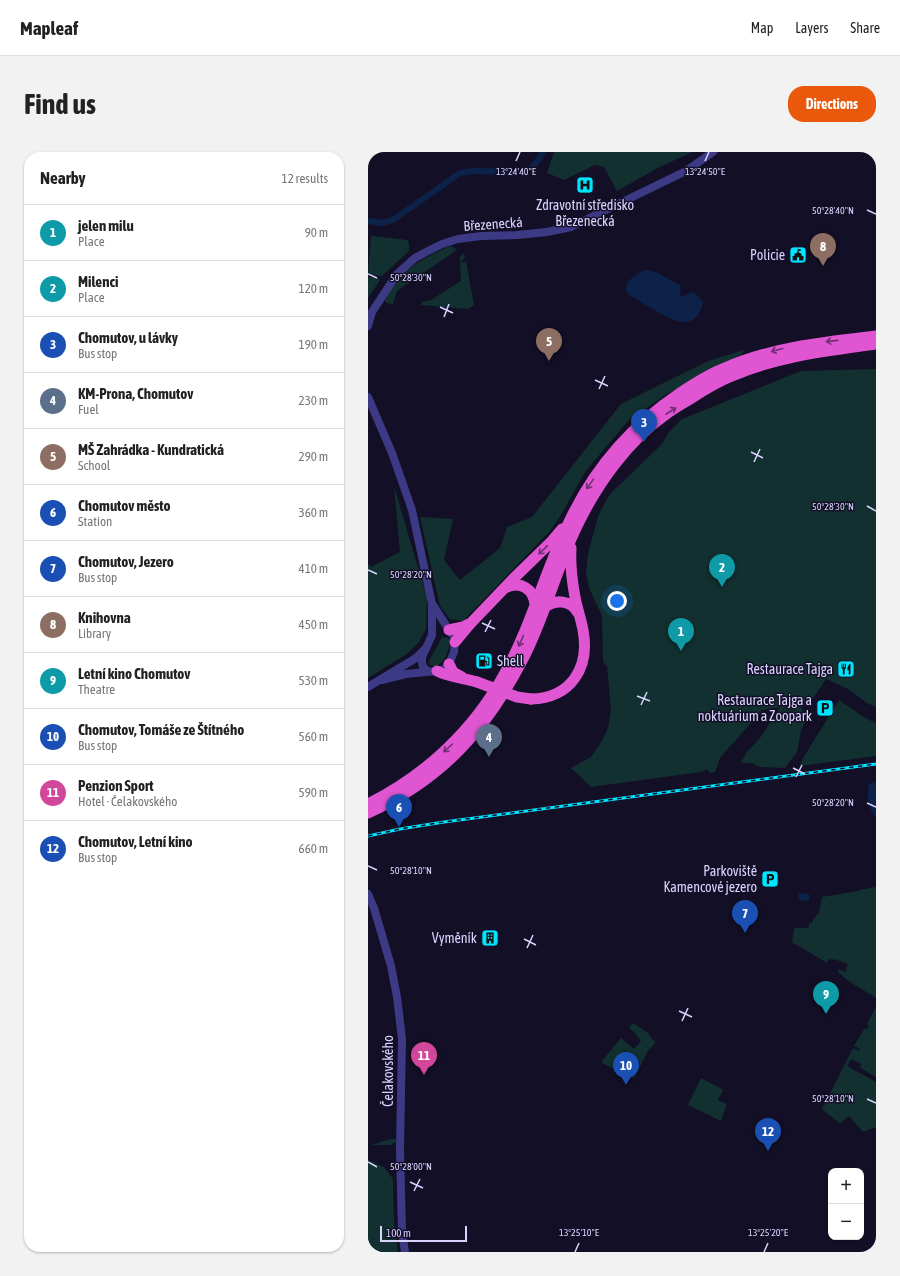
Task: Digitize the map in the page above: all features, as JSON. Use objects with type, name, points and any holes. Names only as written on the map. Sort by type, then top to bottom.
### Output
[{"type":"highway","points":[[368,813],[402,796],[440,769],[462,748],[495,706],[525,655],[569,520],[586,489],[601,467],[628,436],[657,409],[699,380],[724,368],[749,358],[782,349],[816,343],[876,336]]},
{"type":"highway","points":[[368,804],[396,789],[433,762],[455,742],[484,707],[504,674],[540,606],[578,524],[608,475],[625,453],[641,436],[664,416],[709,387],[731,376],[782,359],[815,352],[876,344]]},
{"type":"highway","points":[[455,642],[470,624],[551,542],[569,520]]},
{"type":"highway","points":[[449,664],[453,672],[462,677],[517,697],[542,699],[553,696],[566,688],[580,672],[585,653],[584,630],[575,599],[570,564],[571,540]]},
{"type":"highway","points":[[505,589],[511,585],[526,588],[540,606]]},
{"type":"highway","points":[[540,606],[555,602],[563,602],[571,605],[579,614]]},
{"type":"highway","points":[[449,630],[470,624]]},
{"type":"highway","points":[[432,671],[462,677]]},
{"type":"street","name":"Březenecká","points":[[368,326],[372,312],[397,274],[414,258],[442,244],[458,239],[480,236],[517,235],[547,232],[571,226],[686,171],[713,152]]},
{"type":"street","points":[[368,397],[392,453],[412,510],[432,604],[432,636],[425,650],[422,663],[423,667],[432,671]]},
{"type":"street","points":[[382,680],[406,674],[444,669],[449,664],[454,652],[455,642],[453,634],[432,604]]},
{"type":"street","points":[[432,636],[439,631],[449,630]]},
{"type":"street","points":[[368,687],[382,680],[416,658],[425,650]]},
{"type":"street","name":"Čelakovského","points":[[368,894],[374,908],[391,966],[401,1024],[400,1156],[402,1232],[405,1252]]},
{"type":"green space","points":[[554,152],[692,152],[658,168],[617,191],[604,167],[595,165],[564,180],[547,173]]},
{"type":"green space","points":[[371,236],[408,240],[409,251],[382,276],[368,274]]},
{"type":"green space","points":[[451,246],[457,250],[397,291],[393,304],[386,303],[385,300],[404,274],[427,257]]},
{"type":"green space","points":[[464,253],[465,257],[461,262],[463,263],[466,261],[474,305],[468,309],[421,305],[422,302],[431,300],[461,281],[460,257]]},
{"type":"green space","points":[[368,277],[379,278],[380,280],[368,298]]},
{"type":"green space","points":[[744,350],[742,354],[665,395],[628,421],[585,472],[561,515],[550,531],[463,621],[450,619],[440,606],[420,517],[453,519],[444,560],[460,580],[500,548],[507,527],[532,517],[621,404],[708,361]]},
{"type":"green space","points":[[876,369],[876,707],[867,703],[848,689],[826,679],[812,700],[805,701],[801,707],[807,718],[801,730],[797,752],[785,768],[760,767],[752,763],[741,763],[746,753],[760,738],[780,707],[762,710],[720,758],[715,772],[710,773],[707,769],[701,772],[591,787],[571,768],[591,757],[602,741],[608,728],[611,710],[607,666],[603,661],[602,616],[589,588],[586,572],[588,554],[598,516],[608,497],[662,444],[669,432],[682,419],[801,371]]},
{"type":"green space","points":[[394,486],[427,598],[426,629],[419,642],[407,654],[368,678],[368,564],[371,567],[400,552]]},
{"type":"green space","points":[[442,637],[449,638],[450,642],[445,658],[438,665],[430,665],[429,661]]},
{"type":"green space","points":[[839,700],[865,718],[876,723],[876,756],[800,766],[803,758]]},
{"type":"green space","points":[[876,887],[876,998],[850,982],[838,972],[839,969],[845,972],[848,964],[834,959],[829,959],[827,963],[792,943],[794,928],[809,927],[809,923],[811,923],[819,912],[822,897],[858,892],[859,890]]},
{"type":"green space","points":[[876,1007],[876,1077],[862,1069],[860,1067],[862,1064],[851,1059],[847,1066],[876,1082],[876,1127],[863,1132],[849,1116],[840,1124],[822,1109],[853,1048],[859,1051],[860,1049],[854,1046],[864,1029],[867,1029],[869,1026],[867,1024]]},
{"type":"green space","points":[[633,1023],[648,1033],[656,1042],[648,1051],[634,1079],[631,1077],[639,1061],[622,1055],[616,1070],[602,1063],[602,1061],[621,1038],[634,1049],[641,1041],[629,1028]]},
{"type":"green space","points":[[701,1078],[730,1093],[723,1090],[718,1100],[727,1104],[721,1121],[688,1105]]},
{"type":"green space","points":[[390,1139],[395,1139],[397,1141],[391,1145],[372,1145]]},
{"type":"green space","points":[[368,1160],[384,1167],[393,1179],[394,1221],[398,1252],[368,1252]]},
{"type":"water","points":[[645,270],[656,272],[681,286],[680,297],[694,292],[703,302],[696,317],[691,321],[685,322],[672,319],[631,296],[626,291],[628,283],[632,278]]},
{"type":"water","points":[[876,781],[876,817],[869,806],[868,793],[869,784]]},
{"type":"water","points":[[799,893],[809,894],[809,901],[798,900]]},
{"type":"waterway","points":[[368,221],[382,223],[393,220],[460,173],[472,171],[523,172],[532,167],[543,152]]},
{"type":"railway","points":[[368,836],[444,822],[876,764]]},
{"type":"place","name":"Zdravotní středisko Březenecká","points":[[585,185]]},
{"type":"place","name":"Policie","points":[[798,255]]},
{"type":"place","name":"Knihovna","points":[[823,266]]},
{"type":"place","name":"MŠ Zahrádka - Kundratická","points":[[549,361]]},
{"type":"place","name":"Chomutov, u lávky","points":[[644,442]]},
{"type":"place","name":"Milenci","points":[[722,587]]},
{"type":"place","name":"jelen milu","points":[[681,651]]},
{"type":"place","name":"Shell","points":[[484,661]]},
{"type":"place","name":"Restaurace Tajga","points":[[846,669]]},
{"type":"place","name":"Restaurace Tajga a noktuárium a Zoopark","points":[[825,708]]},
{"type":"place","name":"KM-Prona, Chomutov","points":[[489,757]]},
{"type":"place","name":"Chomutov město","points":[[399,827]]},
{"type":"place","name":"Parkoviště Kamencové jezero","points":[[770,879]]},
{"type":"place","name":"Chomutov, Jezero","points":[[745,933]]},
{"type":"place","name":"Vyměník","points":[[490,938]]},
{"type":"place","name":"Letní kino Chomutov","points":[[826,1014]]},
{"type":"place","name":"Penzion Sport","points":[[424,1075]]},
{"type":"place","name":"Chomutov, Tomáše ze Štítného","points":[[626,1085]]},
{"type":"place","name":"Chomutov, Letní kino","points":[[768,1151]]}]
